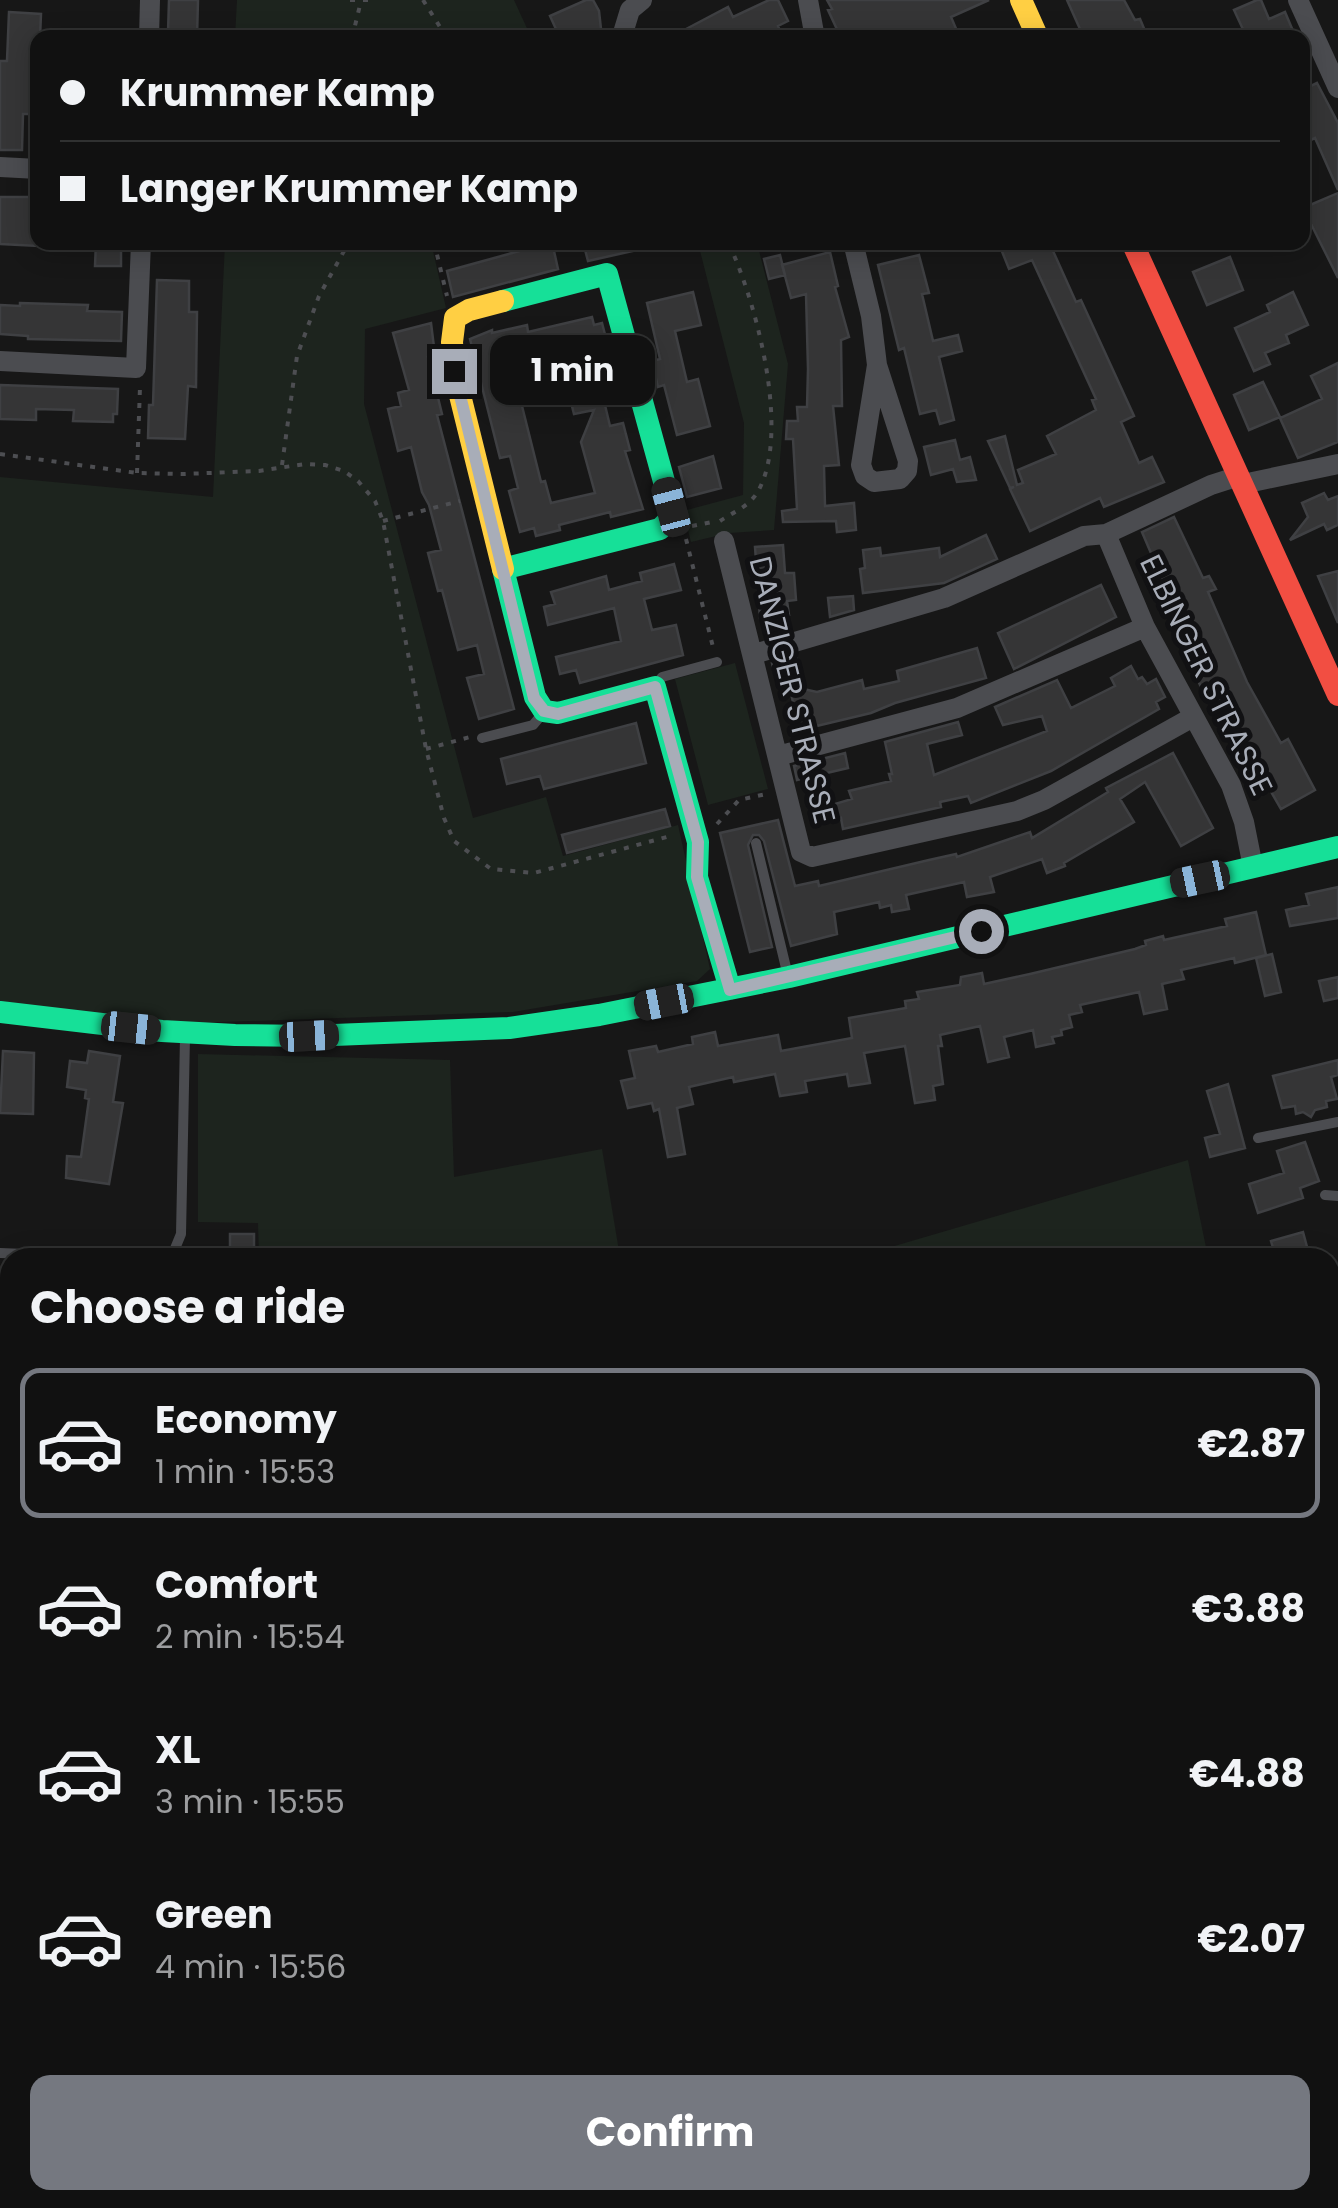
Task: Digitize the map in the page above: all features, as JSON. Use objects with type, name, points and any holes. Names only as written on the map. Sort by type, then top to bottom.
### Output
[{"type":"street","points":[[149,30],[150,0]]},
{"type":"street","points":[[624,30],[630,10],[642,0]]},
{"type":"street","points":[[808,0],[813,30]]},
{"type":"street","points":[[1020,0],[1034,30]]},
{"type":"street","points":[[1298,0],[1338,88]]},
{"type":"street","points":[[0,167],[30,169]]},
{"type":"street","points":[[0,361],[136,368],[141,250]]},
{"type":"street","points":[[855,250],[872,316],[877,365],[908,461],[907,471],[900,479],[874,482],[865,476],[861,464],[877,365]]},
{"type":"street","points":[[1136,250],[1338,695]]},
{"type":"street","points":[[504,569],[660,529],[669,520],[671,507],[607,274],[469,310],[455,318],[454,371],[534,698],[544,711],[558,714],[655,687],[695,831],[697,877],[730,990]]},
{"type":"street","name":"ELBINGER STRASSE","points":[[1253,867],[1239,804],[1145,627],[1106,534],[1211,485],[1338,464]]},
{"type":"street","name":"DANZIGER STRASSE","points":[[722,530],[801,852],[821,857],[1017,811],[1044,800],[1192,717]]},
{"type":"street","points":[[754,654],[944,598],[1084,536],[1106,534]]},
{"type":"street","points":[[778,756],[957,708],[1145,627]]},
{"type":"street","points":[[0,1012],[186,1032],[309,1036],[509,1028],[730,990],[1338,846]]},
{"type":"lane","points":[[655,687],[662,677],[717,662]]},
{"type":"lane","points":[[482,738],[533,725],[544,711]]},
{"type":"lane","points":[[756,843],[788,977]]},
{"type":"lane","points":[[175,1248],[181,1234],[186,1032]]},
{"type":"lane","points":[[1258,1138],[1338,1122]]},
{"type":"lane","points":[[1325,1194],[1338,1196]]},
{"type":"path","points":[[350,0],[374,0]]},
{"type":"path","points":[[423,0],[442,30]]},
{"type":"path","points":[[354,30],[361,1]]},
{"type":"path","points":[[282,466],[297,356],[319,296],[345,250]]},
{"type":"path","points":[[436,250],[449,308],[455,318]]},
{"type":"path","points":[[717,662],[683,527],[722,530],[754,498],[762,483],[770,419],[762,340],[753,302],[731,250]]},
{"type":"path","points":[[136,368],[140,372],[137,472]]},
{"type":"path","points":[[0,454],[137,472],[215,473],[325,465],[358,481],[375,501],[383,521],[426,749],[444,818],[454,841],[491,869],[534,873],[556,869],[695,831],[720,822],[739,800],[788,788]]},
{"type":"path","points":[[383,521],[485,495]]},
{"type":"path","points":[[426,749],[482,738]]},
{"type":"shaded area","points":[[237,0],[514,0],[528,30],[235,30]]},
{"type":"shaded area","points":[[225,250],[437,250],[433,251],[446,308],[365,329],[364,404],[473,818],[546,797],[563,856],[678,825],[710,969],[697,981],[513,1012],[163,1024],[0,1001],[0,477],[213,497]]},
{"type":"shaded area","points":[[700,250],[759,250],[788,364],[774,530],[729,533],[691,542],[683,511],[743,495],[744,423]]},
{"type":"shaded area","points":[[735,663],[768,789],[708,805],[675,679]]},
{"type":"shaded area","points":[[198,1054],[450,1060],[454,1177],[602,1149],[618,1248],[259,1248],[258,1223],[198,1222]]},
{"type":"shaded area","points":[[1188,1160],[1206,1248],[888,1248]]},
{"type":"building","points":[[169,0],[198,0],[197,30],[168,30]]},
{"type":"building","points":[[593,0],[601,30],[556,30],[550,16]]},
{"type":"building","points":[[769,0],[778,0],[788,21],[778,26],[780,30],[684,30],[728,7],[733,17]]},
{"type":"building","points":[[827,0],[989,0],[951,17],[957,30],[837,30],[828,10],[832,9]]},
{"type":"building","points":[[1067,0],[1124,0],[1145,30],[1080,30]]},
{"type":"building","points":[[1261,0],[1269,19],[1285,12],[1293,30],[1243,30],[1234,10]]},
{"type":"building","points":[[9,12],[41,14],[40,30],[30,30],[30,114],[23,114],[22,150],[0,150],[0,61],[7,61]]},
{"type":"building","points":[[1317,83],[1338,123],[1338,190],[1315,138],[1310,140],[1310,86]]},
{"type":"building","points":[[1338,193],[1338,278],[1310,222],[1310,205]]},
{"type":"building","points":[[0,197],[30,197],[30,246],[0,244]]},
{"type":"building","points":[[96,250],[121,250],[121,266],[95,266]]},
{"type":"building","points":[[523,250],[554,250],[558,269],[453,297],[447,271]]},
{"type":"building","points":[[585,250],[637,250],[588,261]]},
{"type":"building","points":[[1001,250],[1053,250],[1076,302],[1081,300],[1134,416],[1121,422],[1139,463],[1152,457],[1164,482],[1104,507],[1100,498],[1030,531],[1010,489],[1014,487],[1010,488],[988,441],[1005,436],[1017,485],[1023,483],[1018,470],[1056,454],[1047,436],[1096,410],[1092,400],[1096,399],[1032,260],[1009,269]]},
{"type":"building","points":[[830,252],[849,337],[841,340],[842,406],[833,406],[839,465],[824,466],[825,506],[854,503],[856,530],[837,532],[836,521],[783,522],[782,511],[797,509],[793,439],[786,439],[787,421],[798,421],[797,407],[807,407],[808,369],[806,294],[791,298],[782,265]]},
{"type":"building","points":[[780,255],[785,275],[769,279],[764,259]]},
{"type":"building","points":[[919,255],[929,293],[922,294],[933,341],[958,335],[962,351],[939,357],[954,420],[940,424],[936,410],[920,414],[878,265]]},
{"type":"building","points":[[1230,257],[1243,290],[1207,305],[1193,272]]},
{"type":"building","points":[[157,280],[189,281],[189,312],[197,312],[196,387],[188,386],[185,439],[148,438],[149,405],[153,405]]},
{"type":"building","points":[[693,292],[701,325],[675,331],[687,382],[698,379],[710,426],[677,435],[664,385],[658,387],[652,361],[660,359],[647,303]]},
{"type":"building","points":[[1293,292],[1308,325],[1286,335],[1289,343],[1265,353],[1270,364],[1254,371],[1235,328],[1270,312],[1267,305]]},
{"type":"building","points":[[0,305],[88,305],[87,311],[122,312],[121,341],[28,339],[0,334]]},
{"type":"building","points":[[592,317],[594,325],[602,323],[607,342],[592,351],[610,426],[623,423],[630,450],[625,451],[643,509],[611,517],[610,512],[559,525],[560,530],[536,536],[534,528],[520,532],[509,491],[518,488],[510,456],[500,458],[470,339],[492,330],[527,325],[528,332]],"holes":[[[560,359],[574,414],[594,410],[581,442],[595,493],[551,503],[545,481],[541,482],[519,394],[532,391],[527,368]]]},
{"type":"building","points":[[431,323],[435,355],[428,357],[442,414],[437,415],[514,709],[479,719],[467,678],[484,674],[477,645],[458,650],[428,553],[441,550],[429,505],[411,447],[398,451],[388,409],[401,406],[398,393],[409,390],[393,333]]},
{"type":"building","points":[[1338,363],[1338,442],[1298,458],[1280,418],[1322,399],[1311,376]]},
{"type":"building","points":[[1263,382],[1280,417],[1249,430],[1234,395]]},
{"type":"building","points":[[0,385],[118,389],[117,414],[113,414],[113,422],[73,421],[74,410],[36,409],[36,420],[0,419]]},
{"type":"building","points":[[955,440],[960,460],[970,457],[976,480],[957,482],[953,469],[931,475],[924,447]]},
{"type":"building","points":[[713,456],[721,488],[687,497],[679,467]]},
{"type":"building","points":[[1324,493],[1328,500],[1338,496],[1338,525],[1327,530],[1324,524],[1290,540],[1308,517],[1302,503]]},
{"type":"building","points":[[1174,517],[1203,578],[1209,576],[1216,589],[1208,592],[1247,682],[1281,743],[1288,739],[1315,790],[1281,809],[1216,696],[1207,700],[1170,616],[1177,614],[1142,532]]},
{"type":"building","points":[[986,535],[997,559],[944,583],[863,593],[863,550],[880,548],[881,556],[939,548],[940,557]]},
{"type":"building","points":[[783,545],[785,573],[794,573],[796,600],[787,601],[789,615],[782,616],[783,627],[766,629],[765,618],[760,618],[755,547]]},
{"type":"building","points":[[674,564],[681,590],[644,599],[652,630],[676,625],[683,655],[580,683],[576,670],[560,674],[556,657],[621,641],[614,608],[548,625],[544,607],[555,604],[551,592],[606,576],[609,590],[642,581],[640,573]]},
{"type":"building","points":[[1338,571],[1338,623],[1318,576]]},
{"type":"building","points":[[1101,585],[1116,617],[1014,669],[998,633]]},
{"type":"building","points":[[853,596],[854,610],[830,617],[828,598]]},
{"type":"building","points":[[977,648],[986,678],[800,730],[789,686],[817,692],[862,680],[864,689],[899,681],[897,671]]},
{"type":"building","points":[[796,656],[799,670],[775,676],[772,663]]},
{"type":"building","points":[[1131,666],[1138,679],[1142,677],[1147,684],[1156,679],[1165,697],[1156,702],[1159,709],[1051,771],[971,803],[968,796],[940,802],[941,807],[843,829],[841,818],[832,821],[828,806],[852,799],[849,791],[891,781],[885,742],[958,722],[962,735],[927,744],[934,775],[1047,731],[1042,716],[1003,725],[995,707],[1057,680],[1071,708],[1115,686],[1111,678]]},
{"type":"building","points":[[636,723],[646,763],[544,789],[540,776],[507,784],[501,759]]},
{"type":"building","points":[[845,753],[848,768],[797,780],[794,766]]},
{"type":"building","points":[[1173,753],[1213,828],[1181,846],[1145,782],[1120,799],[1134,822],[1064,863],[1065,866],[1047,873],[1042,859],[990,877],[994,892],[967,897],[964,882],[906,895],[909,909],[892,912],[891,905],[880,908],[879,902],[834,912],[837,934],[791,946],[764,841],[753,835],[748,845],[772,947],[750,952],[720,833],[778,820],[795,886],[818,881],[819,886],[956,854],[957,857],[1030,832],[1032,838],[1108,792],[1106,788]]},
{"type":"building","points":[[665,809],[670,826],[567,853],[562,835]]},
{"type":"building","points":[[1338,887],[1338,918],[1290,926],[1286,910],[1309,905],[1306,894]]},
{"type":"building","points":[[1256,912],[1266,955],[1181,970],[1184,979],[1162,984],[1167,1009],[1144,1014],[1139,992],[1080,1005],[1082,1012],[1069,1015],[1072,1027],[1052,1037],[1054,1043],[1036,1047],[1033,1030],[1004,1037],[1009,1057],[988,1062],[980,1026],[940,1035],[943,1084],[933,1086],[935,1100],[915,1103],[905,1046],[864,1053],[870,1083],[849,1086],[847,1074],[805,1081],[807,1092],[780,1096],[775,1074],[734,1082],[733,1077],[689,1087],[693,1104],[677,1108],[685,1154],[668,1157],[659,1109],[654,1111],[652,1103],[628,1108],[621,1081],[635,1078],[629,1051],[656,1046],[658,1052],[693,1044],[692,1037],[715,1032],[718,1046],[778,1035],[781,1051],[852,1038],[849,1018],[906,1008],[905,1001],[919,999],[917,992],[960,985],[961,977],[982,973],[984,984],[1030,974],[1135,949],[1146,945],[1145,941],[1163,936],[1164,940],[1227,926],[1225,919]]},
{"type":"building","points":[[1272,954],[1281,992],[1265,996],[1256,958]]},
{"type":"building","points":[[1338,977],[1338,998],[1324,1001],[1319,981]]},
{"type":"building","points":[[3,1051],[34,1053],[33,1114],[0,1113]]},
{"type":"building","points":[[89,1051],[120,1056],[113,1102],[123,1103],[109,1184],[66,1178],[67,1156],[81,1157],[89,1099],[85,1098],[86,1090],[67,1087],[70,1061],[87,1063]]},
{"type":"building","points":[[1338,1060],[1338,1075],[1331,1077],[1337,1099],[1326,1101],[1327,1107],[1315,1110],[1311,1117],[1303,1112],[1296,1114],[1295,1106],[1282,1108],[1273,1076]]},
{"type":"building","points":[[1228,1084],[1245,1148],[1210,1157],[1205,1138],[1220,1134],[1207,1091]]},
{"type":"building","points":[[1305,1142],[1319,1181],[1300,1188],[1303,1198],[1258,1213],[1249,1184],[1284,1173],[1277,1151]]},
{"type":"building","points":[[1303,1232],[1307,1248],[1273,1248],[1271,1241]]},
{"type":"building","points":[[230,1234],[254,1234],[254,1248],[230,1248]]},
{"type":"traffic: fast","points":[[503,301],[607,274],[671,507],[669,520],[660,529],[503,569],[535,697],[544,711],[558,713],[655,687],[698,842],[697,877],[730,989]]},
{"type":"traffic: fast","points":[[0,1012],[162,1031],[235,1035],[509,1028],[599,1015],[789,977],[1338,847]]},
{"type":"traffic: slow","points":[[1021,0],[1034,30]]},
{"type":"traffic: slow","points":[[503,301],[455,318],[452,342],[454,371],[503,569]]},
{"type":"traffic: jam","points":[[1136,250],[1338,695]]},
{"type":"route","points":[[454,371],[534,698],[544,711],[558,714],[655,687],[698,842],[697,877],[730,990],[981,931]]}]
